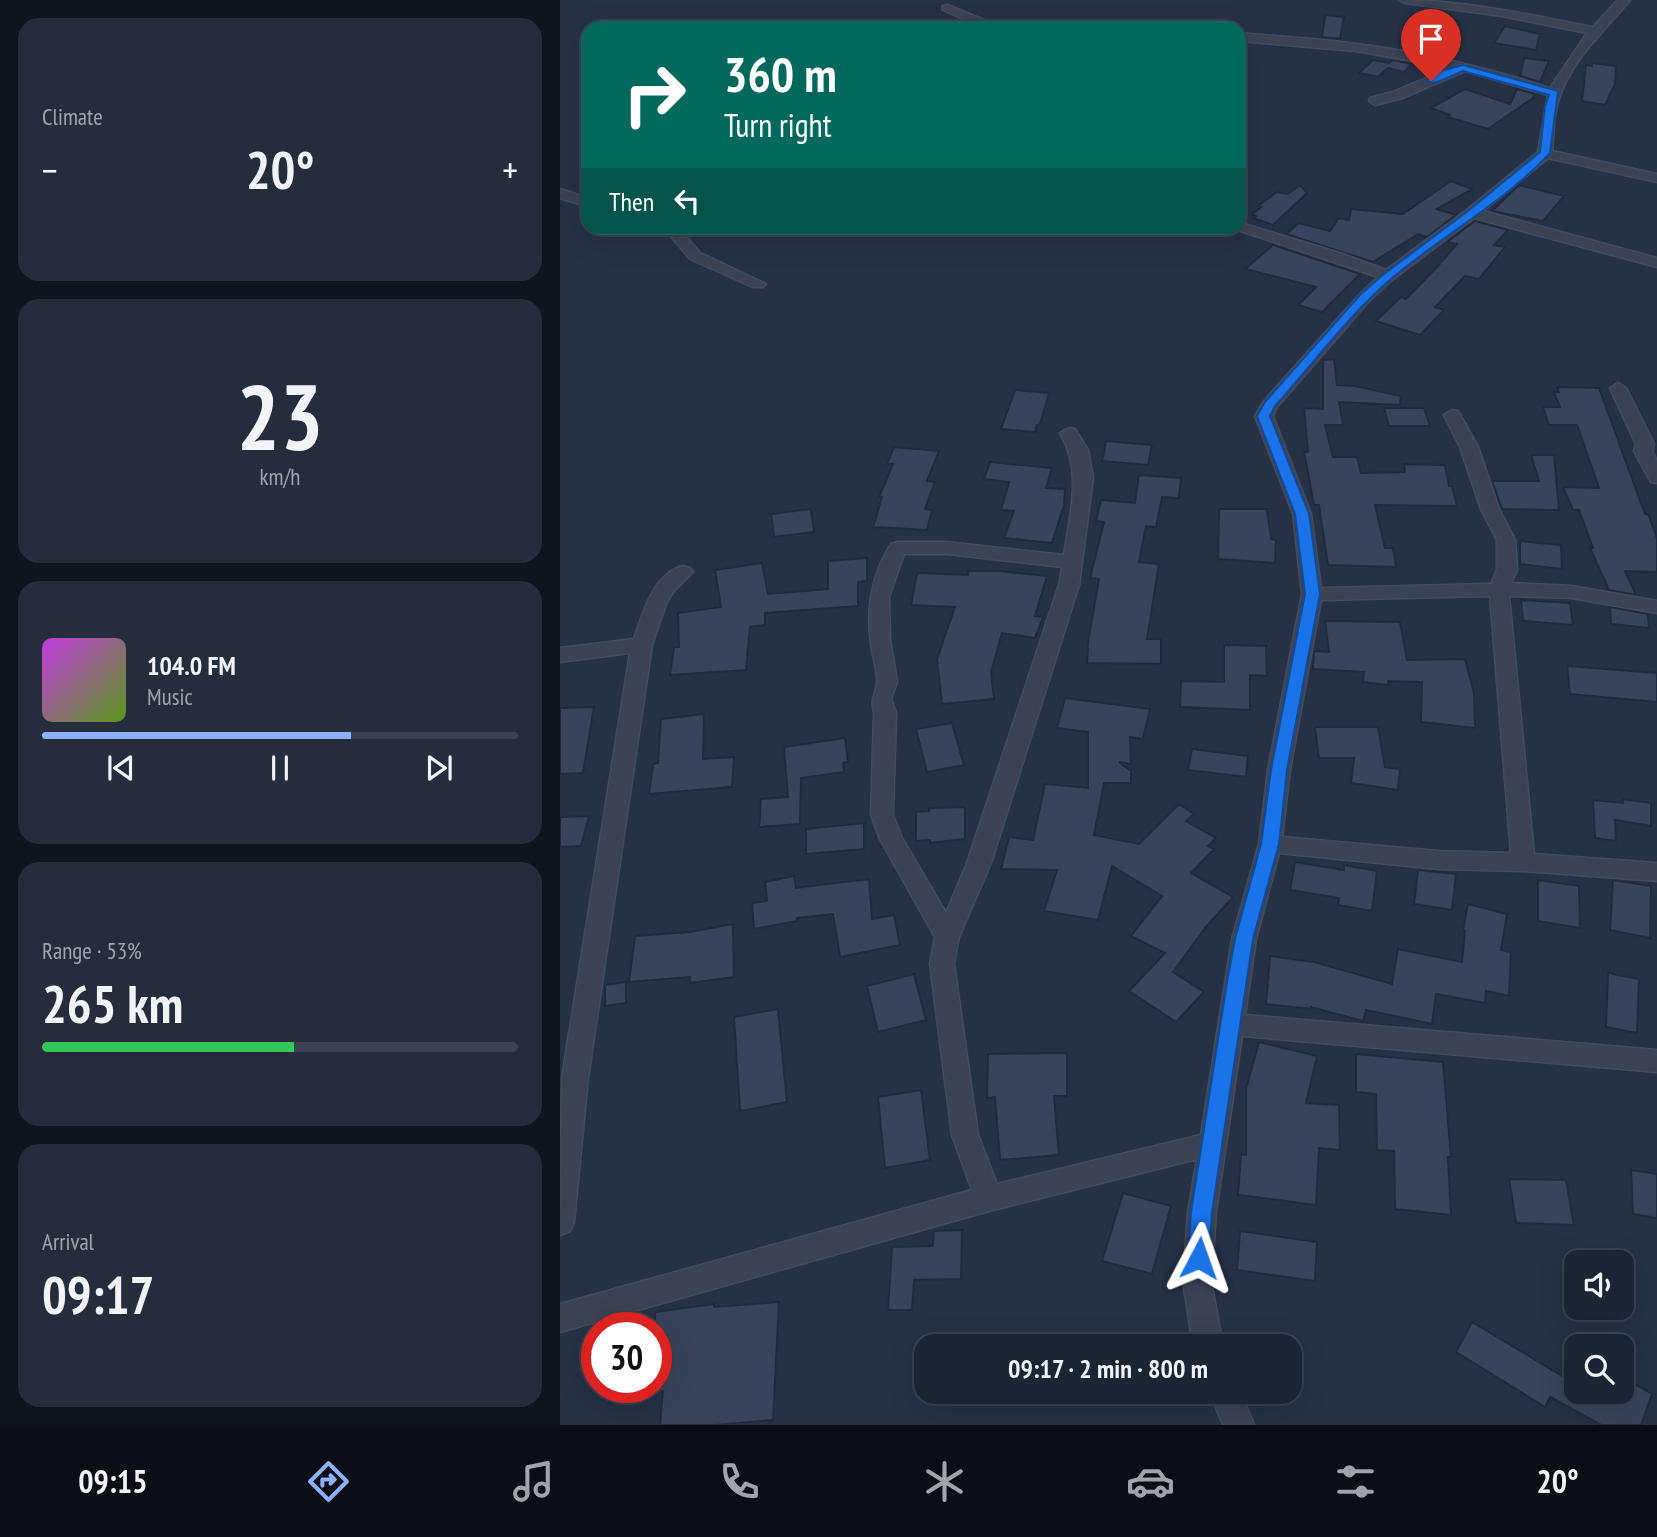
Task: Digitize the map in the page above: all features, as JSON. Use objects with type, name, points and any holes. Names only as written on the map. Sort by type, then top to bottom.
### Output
[{"type":"street","points":[[1405,0],[1502,13],[1594,31]]},
{"type":"street","points":[[1206,1334],[1197,1281],[1211,1144],[1244,939],[1270,844],[1279,770],[1312,594],[1302,514],[1264,416],[1270,405],[1364,298],[1388,276],[1472,213],[1545,153],[1550,106],[1555,93],[1594,31],[1624,0]]},
{"type":"street","points":[[947,8],[975,21]]},
{"type":"street","points":[[1246,38],[1358,48],[1463,68],[1555,93]]},
{"type":"street","points":[[1375,101],[1394,98],[1418,89],[1444,73],[1463,68]]},
{"type":"street","points":[[1545,153],[1657,178]]},
{"type":"street","points":[[560,193],[581,200]]},
{"type":"street","points":[[1472,213],[1657,263]]},
{"type":"street","points":[[1246,229],[1338,257],[1388,276]]},
{"type":"street","points":[[678,235],[695,256],[758,284]]},
{"type":"street","points":[[1618,388],[1651,443],[1643,451],[1657,478]]},
{"type":"street","points":[[1452,415],[1469,447],[1490,509],[1506,540],[1507,570],[1499,588],[1523,862]]},
{"type":"street","points":[[989,1198],[965,1135],[942,964],[947,937],[979,863],[1069,585],[1084,478],[1079,450],[1069,433]]},
{"type":"street","points":[[947,937],[891,839],[882,815],[885,713],[881,699],[887,682],[880,639],[878,597],[898,548],[947,548],[1073,562]]},
{"type":"street","points":[[560,1222],[575,1078],[642,645],[656,604],[665,588],[683,572]]},
{"type":"street","points":[[1312,594],[1499,588],[1572,592],[1657,607]]},
{"type":"street","points":[[560,655],[642,645]]},
{"type":"street","points":[[1270,844],[1438,860],[1523,862],[1657,872]]},
{"type":"street","points":[[1229,1024],[1657,1061]]},
{"type":"street","points":[[560,1318],[989,1198],[1211,1144]]},
{"type":"street","points":[[1230,1404],[1239,1425]]},
{"type":"building","points":[[1325,15],[1344,17],[1340,39],[1322,37]]},
{"type":"building","points":[[1505,26],[1540,34],[1536,50],[1494,43]]},
{"type":"building","points":[[1416,39],[1434,43],[1424,52],[1405,49]]},
{"type":"building","points":[[1524,58],[1549,61],[1540,82],[1520,76]]},
{"type":"building","points":[[1373,60],[1412,64],[1404,72],[1388,68],[1378,77],[1359,73]]},
{"type":"building","points":[[1592,63],[1616,66],[1615,84],[1605,105],[1582,101],[1586,65],[1592,66]]},
{"type":"building","points":[[1465,89],[1510,104],[1517,89],[1535,94],[1488,129],[1448,117],[1450,115],[1431,108]]},
{"type":"building","points":[[1451,181],[1472,189],[1437,209],[1456,215],[1427,237],[1418,234],[1373,262],[1286,234],[1299,223],[1330,231],[1339,218],[1349,220],[1351,209],[1403,214]]},
{"type":"building","points":[[1300,185],[1307,193],[1273,225],[1253,218],[1256,216],[1252,214],[1261,207],[1258,206],[1277,192],[1288,194]]},
{"type":"building","points":[[1519,185],[1564,196],[1543,221],[1492,211]]},
{"type":"building","points":[[1475,221],[1508,230],[1494,245],[1505,247],[1479,279],[1465,276],[1435,307],[1444,310],[1420,335],[1376,321],[1401,297],[1406,299],[1457,244],[1447,242]]},
{"type":"building","points":[[1273,245],[1360,274],[1322,312],[1298,305],[1316,287],[1245,269]]},
{"type":"building","points":[[1334,359],[1337,385],[1401,396],[1400,405],[1339,402],[1343,425],[1325,425],[1333,457],[1357,457],[1361,473],[1405,472],[1404,464],[1445,465],[1449,486],[1452,486],[1457,506],[1375,505],[1385,548],[1393,548],[1396,567],[1328,565],[1319,505],[1314,505],[1304,452],[1308,452],[1304,408],[1323,409],[1323,360]]},
{"type":"building","points":[[1557,387],[1599,388],[1645,514],[1648,514],[1657,538],[1657,572],[1625,571],[1636,595],[1609,590],[1590,548],[1593,548],[1579,510],[1573,510],[1563,487],[1599,488],[1577,425],[1549,425],[1543,407],[1560,407],[1554,392],[1559,392]]},
{"type":"building","points":[[1015,390],[1049,393],[1040,425],[1037,425],[1035,432],[1001,429]]},
{"type":"building","points":[[1384,408],[1424,408],[1430,426],[1389,426]]},
{"type":"building","points":[[1106,441],[1152,445],[1148,465],[1102,461]]},
{"type":"building","points":[[894,447],[939,451],[927,481],[935,482],[925,509],[932,510],[927,530],[873,527],[882,497],[879,497],[893,464],[887,464]]},
{"type":"building","points":[[1531,455],[1554,455],[1559,510],[1502,509],[1492,481],[1539,481]]},
{"type":"building","points":[[990,462],[1052,468],[1046,488],[1065,489],[1064,505],[1052,543],[1004,538],[1014,511],[1001,510],[1009,482],[984,479]]},
{"type":"building","points":[[1139,475],[1181,478],[1179,498],[1162,497],[1156,527],[1146,526],[1139,562],[1159,564],[1147,639],[1161,639],[1161,664],[1087,663],[1099,579],[1090,578],[1104,522],[1096,521],[1101,500],[1135,503]]},
{"type":"building","points":[[811,509],[814,532],[774,537],[771,514]]},
{"type":"building","points":[[1219,509],[1267,509],[1271,539],[1276,540],[1275,563],[1218,559]]},
{"type":"building","points":[[1520,541],[1561,545],[1562,569],[1520,564]]},
{"type":"building","points":[[867,558],[867,581],[858,582],[858,606],[765,613],[765,625],[750,627],[746,670],[670,675],[674,647],[679,647],[678,613],[721,607],[715,570],[762,563],[768,594],[828,589],[828,561]]},
{"type":"building","points":[[968,571],[1047,576],[1035,616],[1043,617],[1035,638],[1002,633],[991,672],[994,699],[942,704],[937,659],[955,607],[911,605],[917,573],[968,575]]},
{"type":"building","points":[[1521,600],[1570,603],[1573,625],[1523,621]]},
{"type":"building","points":[[1610,607],[1648,614],[1649,628],[1611,624]]},
{"type":"building","points":[[1325,621],[1400,622],[1407,660],[1465,659],[1474,693],[1475,728],[1421,722],[1422,682],[1388,681],[1388,685],[1363,682],[1364,672],[1313,669],[1314,651],[1329,652]]},
{"type":"building","points":[[1224,645],[1266,646],[1267,676],[1250,675],[1250,710],[1180,707],[1181,681],[1224,682]]},
{"type":"building","points":[[1567,666],[1657,673],[1657,702],[1570,694]]},
{"type":"building","points":[[1065,698],[1150,709],[1143,739],[1130,737],[1131,764],[1119,762],[1131,771],[1131,783],[1104,783],[1094,835],[1139,844],[1179,804],[1194,814],[1186,821],[1216,838],[1208,846],[1214,849],[1191,873],[1233,897],[1206,927],[1173,972],[1204,992],[1176,1022],[1129,991],[1165,953],[1131,936],[1162,896],[1112,866],[1098,920],[1044,911],[1057,870],[1001,869],[1009,837],[1033,840],[1045,784],[1088,788],[1088,732],[1057,728]]},
{"type":"building","points":[[594,707],[583,773],[560,774],[560,708]]},
{"type":"building","points":[[704,714],[703,759],[734,757],[732,787],[649,794],[653,764],[658,763],[661,719]]},
{"type":"building","points":[[952,723],[964,765],[927,772],[916,729]]},
{"type":"building","points":[[1315,727],[1378,727],[1385,767],[1400,769],[1398,790],[1351,783],[1354,758],[1319,758]]},
{"type":"building","points":[[845,738],[848,762],[843,763],[844,772],[801,778],[800,824],[759,827],[761,799],[788,797],[784,747]]},
{"type":"building","points":[[1192,749],[1248,756],[1246,777],[1188,770]]},
{"type":"building","points":[[1623,799],[1651,803],[1651,826],[1615,820],[1616,841],[1595,838],[1593,800],[1623,803]]},
{"type":"building","points":[[965,807],[965,839],[930,843],[930,840],[916,841],[916,812],[929,811],[929,808]]},
{"type":"building","points":[[589,816],[581,846],[560,847],[560,817]]},
{"type":"building","points":[[864,823],[864,849],[806,854],[806,829]]},
{"type":"building","points":[[1295,862],[1344,870],[1344,865],[1377,871],[1372,911],[1338,905],[1339,898],[1290,890]]},
{"type":"building","points":[[1418,870],[1456,874],[1452,910],[1414,904]]},
{"type":"building","points":[[794,876],[796,888],[869,879],[872,919],[894,915],[900,945],[840,957],[833,914],[797,918],[797,921],[754,929],[752,903],[767,901],[765,882]]},
{"type":"building","points":[[1538,880],[1579,886],[1580,928],[1538,921]]},
{"type":"building","points":[[1613,880],[1651,886],[1650,938],[1610,930]]},
{"type":"building","points":[[1468,904],[1507,914],[1501,950],[1511,952],[1509,996],[1486,991],[1485,1003],[1436,994],[1432,1024],[1366,1010],[1363,1021],[1311,1007],[1266,1004],[1270,956],[1314,962],[1392,984],[1398,949],[1462,962],[1463,930]]},
{"type":"building","points":[[733,924],[734,977],[690,983],[690,977],[629,982],[635,936],[690,932]]},
{"type":"building","points":[[1608,973],[1639,979],[1637,1033],[1606,1027]]},
{"type":"building","points":[[914,974],[926,1020],[878,1032],[867,986]]},
{"type":"building","points":[[626,982],[626,1003],[605,1006],[605,985]]},
{"type":"building","points":[[778,1009],[787,1102],[740,1111],[734,1017]]},
{"type":"building","points":[[1259,1042],[1317,1056],[1306,1103],[1339,1105],[1340,1150],[1319,1148],[1316,1205],[1238,1195],[1241,1154],[1246,1155],[1246,1089]]},
{"type":"building","points":[[1067,1053],[1067,1096],[1054,1096],[1059,1155],[1000,1160],[995,1097],[987,1098],[988,1054]]},
{"type":"building","points":[[1356,1054],[1443,1062],[1451,1157],[1448,1157],[1451,1215],[1395,1209],[1394,1151],[1377,1150],[1376,1094],[1356,1092]]},
{"type":"building","points":[[921,1090],[930,1160],[885,1168],[878,1097]]},
{"type":"building","points":[[1631,1170],[1657,1174],[1657,1218],[1633,1214]]},
{"type":"building","points":[[1509,1179],[1566,1180],[1574,1225],[1516,1223]]},
{"type":"building","points":[[1123,1193],[1171,1206],[1152,1274],[1102,1261]]},
{"type":"building","points":[[962,1230],[961,1279],[914,1280],[912,1310],[888,1310],[892,1247],[933,1246],[934,1231]]},
{"type":"building","points":[[1240,1231],[1317,1242],[1315,1281],[1237,1270]]},
{"type":"building","points":[[779,1302],[773,1420],[716,1425],[660,1425],[662,1403],[672,1403],[672,1312],[655,1312],[714,1304],[714,1307]]},
{"type":"building","points":[[1472,1322],[1564,1377],[1564,1404],[1634,1404],[1634,1384],[1652,1394],[1641,1425],[1601,1425],[1550,1397],[1545,1407],[1456,1352]]},
{"type":"route","points":[[1199,1258],[1202,1212],[1244,939],[1270,844],[1279,770],[1312,594],[1302,514],[1264,416],[1270,405],[1364,298],[1388,276],[1472,213],[1545,153],[1550,106],[1555,93],[1463,68],[1444,73],[1431,81]]}]
